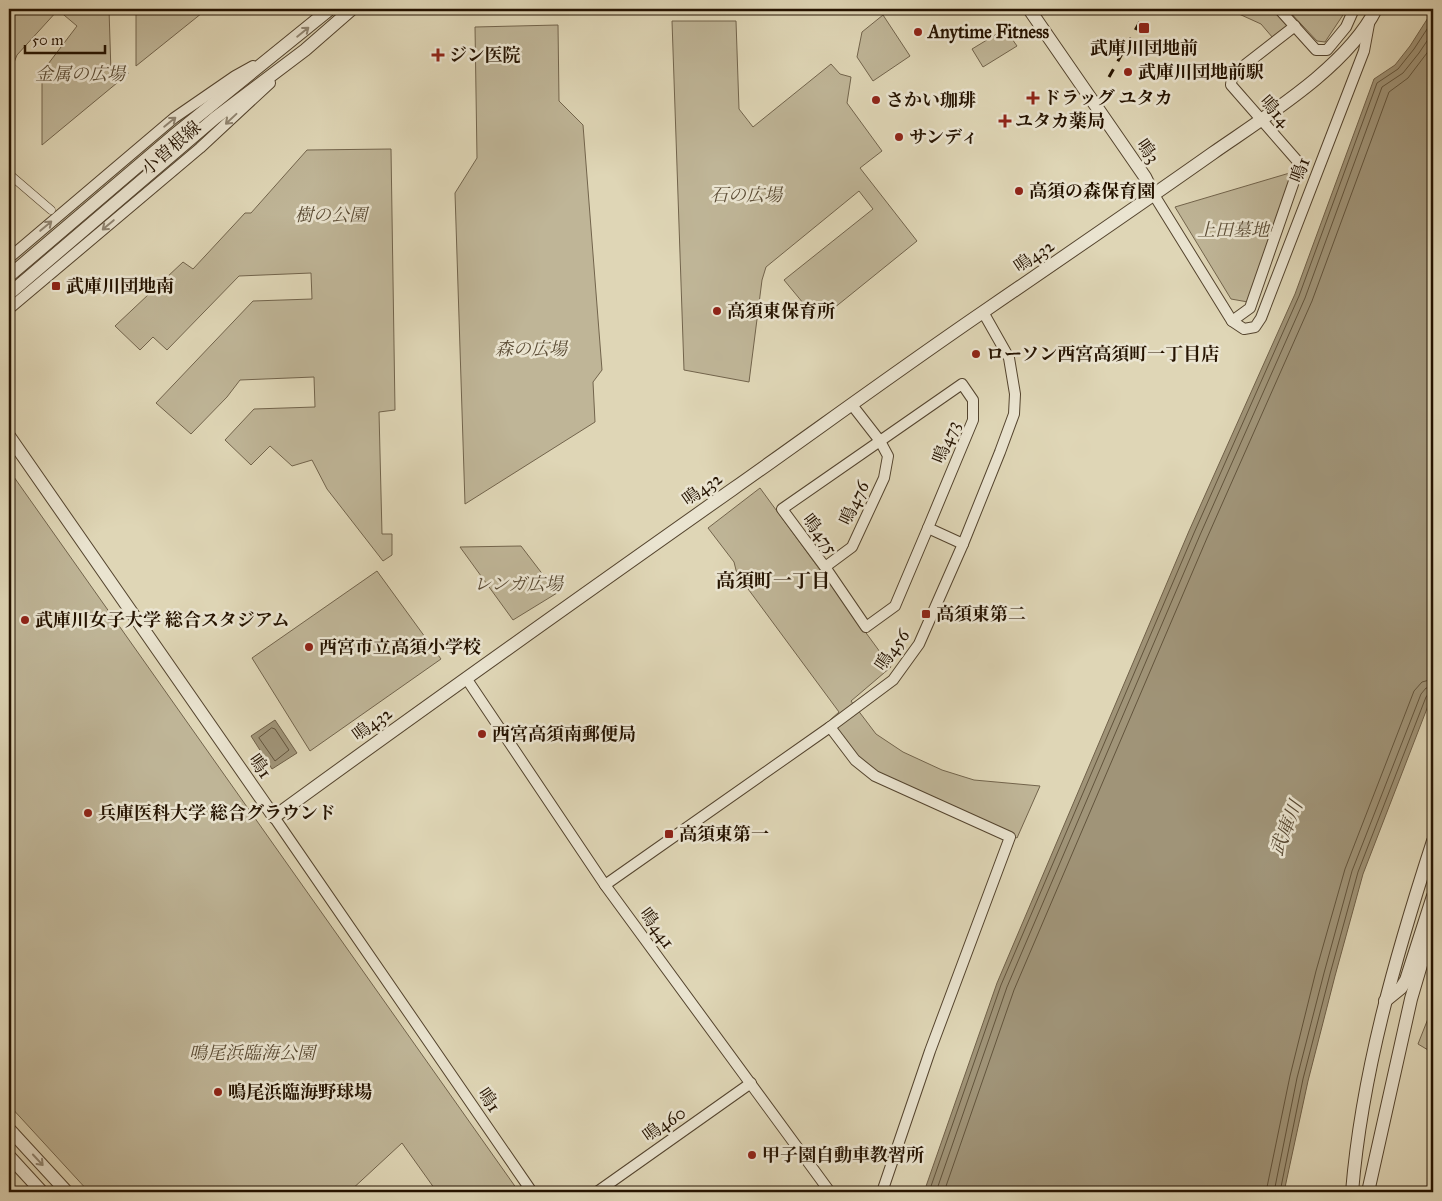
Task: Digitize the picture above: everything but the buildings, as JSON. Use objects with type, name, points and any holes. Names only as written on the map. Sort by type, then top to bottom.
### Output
[{"type":"street","name":"小曽根線","points":[[9,258],[174,118],[235,76],[275,54],[330,9]]},
{"type":"street","name":"小曽根線","points":[[9,309],[200,148],[352,9]]},
{"type":"street","name":"鳴3","points":[[1029,9],[1145,178],[1232,321]]},
{"type":"street","points":[[1280,9],[1316,50],[1327,50],[1346,27],[1354,9]]},
{"type":"street","name":"鳴432","points":[[274,816],[983,312],[1261,120],[1313,80],[1350,48],[1369,23],[1376,9]]},
{"type":"street","name":"鳴1","points":[[1232,321],[1244,329],[1256,327],[1261,318],[1364,51],[1369,23]]},
{"type":"street","name":"鳴14","points":[[1232,321],[1250,308],[1300,164],[1231,84],[1232,75],[1295,26]]},
{"type":"street","points":[[9,294],[215,118],[305,50]]},
{"type":"street","points":[[9,276],[172,137],[275,54]]},
{"type":"street","points":[[9,174],[51,210]]},
{"type":"street","name":"鳴456","points":[[605,885],[830,727],[893,680],[919,644],[963,544],[1014,414],[1015,394],[1008,358],[983,312]]},
{"type":"street","name":"鳴473","points":[[880,441],[962,384],[973,400],[973,420],[928,528]]},
{"type":"street","points":[[852,405],[880,441]]},
{"type":"street","name":"鳴1","points":[[9,436],[274,816],[532,1192]]},
{"type":"street","name":"鳴475","points":[[880,441],[782,509],[866,627],[895,606],[928,528]]},
{"type":"street","name":"鳴476","points":[[825,567],[852,547],[884,478],[888,456],[880,441]]},
{"type":"street","points":[[928,528],[963,544]]},
{"type":"street","name":"鳴441","points":[[466,678],[605,885],[830,1192]]},
{"type":"street","points":[[830,727],[855,760],[875,776],[1010,837],[930,1051],[882,1192]]},
{"type":"street","points":[[1352,1192],[1355,1154],[1370,1069],[1386,1001],[1412,907],[1433,841]]},
{"type":"street","points":[[1386,1001],[1401,988],[1406,980],[1433,896]]},
{"type":"street","points":[[1368,1192],[1411,999],[1433,924]]},
{"type":"street","name":"鳴460","points":[[597,1192],[751,1083]]},
{"type":"street","points":[[9,1129],[67,1192]]},
{"type":"street","points":[[9,1156],[42,1192]]},
{"type":"green space","name":"金属の広場","points":[[9,9],[109,9],[111,73],[129,73],[42,145],[42,72],[77,26],[58,10],[17,55],[11,70],[12,151],[9,148]]},
{"type":"green space","name":"金属の広場","points":[[136,9],[207,9],[136,66]]},
{"type":"green space","points":[[1228,9],[1274,9],[1289,25],[1273,38],[1261,24]]},
{"type":"green space","points":[[1287,9],[1347,9],[1325,42],[1317,41]]},
{"type":"green space","points":[[883,15],[910,56],[873,81],[857,57],[862,32]]},
{"type":"green space","name":"石の広場","points":[[672,21],[736,21],[739,109],[753,127],[831,64],[840,74],[851,77],[847,103],[882,151],[860,168],[917,241],[818,321],[784,280],[873,209],[859,191],[766,267],[762,280],[749,382],[684,370]]},
{"type":"green space","name":"森の広場","points":[[558,25],[559,101],[583,125],[602,370],[593,382],[595,422],[465,504],[455,193],[477,158],[475,27]]},
{"type":"green space","points":[[1005,29],[1017,46],[983,67],[972,49]]},
{"type":"green space","name":"樹の公園","points":[[391,149],[395,410],[379,412],[382,534],[392,534],[392,555],[383,561],[327,489],[312,460],[292,466],[270,446],[251,465],[225,440],[254,409],[315,407],[314,377],[240,380],[227,397],[191,434],[156,403],[253,301],[312,299],[311,273],[239,276],[167,350],[153,337],[140,350],[115,326],[183,262],[193,269],[245,213],[251,213],[307,150]]},
{"type":"green space","name":"上田墓地","points":[[1293,172],[1248,302],[1231,299],[1175,207]]},
{"type":"green space","name":"鳴尾浜臨海公園","points":[[9,470],[519,1192],[437,1192],[402,1143],[349,1192],[89,1192],[9,1105]]},
{"type":"green space","points":[[760,488],[891,667],[851,701],[876,734],[903,752],[942,770],[974,780],[1040,786],[1017,838],[875,771],[858,757],[830,720],[839,712],[737,574],[734,562],[708,528]]},
{"type":"green space","name":"レンガ広場","points":[[521,546],[557,593],[513,620],[460,547]]},
{"type":"green space","points":[[377,571],[441,659],[310,751],[252,658]]},
{"type":"green space","points":[[1433,1006],[1433,1053],[1418,1044]]},
{"type":"water","name":"武庫川","points":[[1433,10],[1433,693],[1363,874],[1308,1081],[1284,1192],[924,1192],[997,983],[1189,531],[1295,294],[1374,79],[1395,65],[1410,46]]},
{"type":"water","points":[[275,720],[297,753],[272,769],[251,736]]},
{"type":"railway","points":[[1109,77],[1147,9]]},
{"type":"place","name":"武庫川団地前","points":[[1144,28]]},
{"type":"place","name":"Anytime Fitness","points":[[918,32]]},
{"type":"place","name":"ジン医院","points":[[438,55]]},
{"type":"place","name":"武庫川団地前駅","points":[[1128,72]]},
{"type":"place","name":"ドラッグ ユタカ","points":[[1033,98]]},
{"type":"place","name":"さかい珈琲","points":[[876,100]]},
{"type":"place","name":"ユタカ薬局","points":[[1005,121]]},
{"type":"place","name":"サンディ","points":[[899,137]]},
{"type":"place","name":"高須の森保育園","points":[[1019,191]]},
{"type":"place","name":"武庫川団地南","points":[[56,286]]},
{"type":"place","name":"高須東保育所","points":[[717,311]]},
{"type":"place","name":"ローソン西宮高須町一丁目店","points":[[976,354]]},
{"type":"place","name":"高須東第二","points":[[926,614]]},
{"type":"place","name":"武庫川女子大学 総合スタジアム","points":[[25,620]]},
{"type":"place","name":"西宮市立高須小学校","points":[[309,647]]},
{"type":"place","name":"西宮高須南郵便局","points":[[482,734]]},
{"type":"place","name":"兵庫医科大学 総合グラウンド","points":[[88,813]]},
{"type":"place","name":"高須東第一","points":[[669,834]]},
{"type":"place","name":"鳴尾浜臨海野球場","points":[[218,1092]]},
{"type":"place","name":"甲子園自動車教習所","points":[[752,1155]]},
{"type":"district","name":"高須町一丁目","points":[[773,580]]}]
